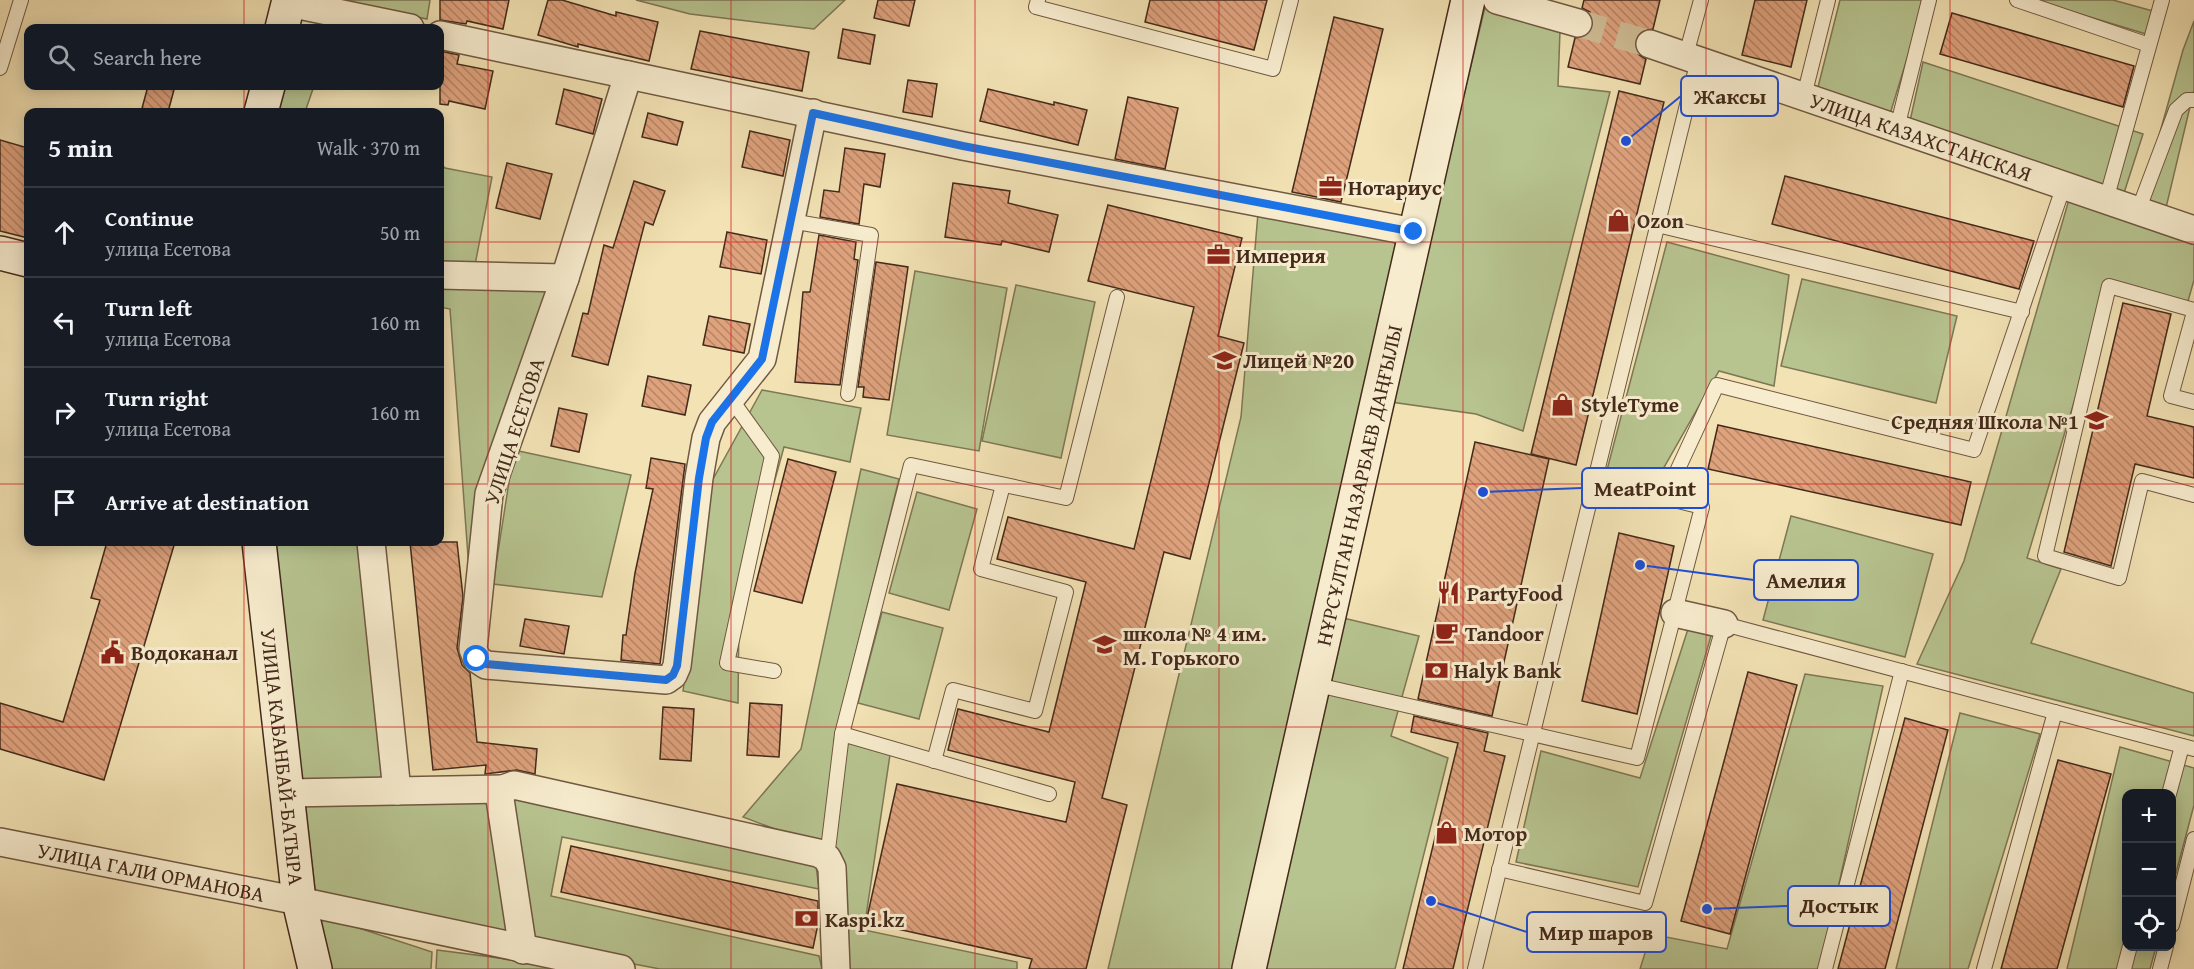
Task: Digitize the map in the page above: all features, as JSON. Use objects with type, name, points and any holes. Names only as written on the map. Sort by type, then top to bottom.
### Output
[{"type":"main road","name":"НҰРСҰЛТАН НАЗАРБАЕВ ДАҢҒЫЛЫ","points":[[1249,969],[1468,0]]},
{"type":"main road","points":[[262,108],[267,90]]},
{"type":"main road","points":[[0,253],[24,259]]},
{"type":"main road","name":"УЛИЦА КАБАНБАЙ-БАТЫРА","points":[[259,546],[299,901],[315,969]]},
{"type":"street","points":[[1497,0],[1578,23]]},
{"type":"street","points":[[287,10],[383,24]]},
{"type":"street","points":[[444,36],[963,146],[1414,232]]},
{"type":"street","name":"УЛИЦА КАЗАХСТАНСКАЯ","points":[[1650,44],[2194,230]]},
{"type":"street","name":"УЛИЦА ЕСЕТОВА","points":[[628,75],[566,278],[489,494],[473,649],[477,659],[486,664],[666,680],[673,675],[677,666],[699,478],[706,438],[712,422],[762,359],[813,113]]},
{"type":"street","points":[[444,275],[566,278]]},
{"type":"street","points":[[372,546],[397,791]]},
{"type":"street","points":[[1674,613],[1724,624]]},
{"type":"street","points":[[287,793],[503,789],[514,785],[806,850],[827,858],[832,868],[836,969]]},
{"type":"street","points":[[503,789],[500,799],[523,950]]},
{"type":"street","name":"УЛИЦА ГАЛИ ОРМАНОВА","points":[[0,842],[299,901],[614,968]]},
{"type":"lane","points":[[0,68],[21,0]]},
{"type":"lane","points":[[1038,0],[1036,7],[1273,69],[1291,0]]},
{"type":"lane","points":[[1475,969],[1657,225],[1692,58],[1701,0]]},
{"type":"lane","points":[[1804,96],[1828,0]]},
{"type":"lane","points":[[1897,128],[1929,0]]},
{"type":"lane","points":[[2017,0],[2149,45]]},
{"type":"lane","points":[[2106,200],[2149,45],[2158,1]]},
{"type":"lane","points":[[2138,211],[2176,110],[2187,100],[2194,100]]},
{"type":"lane","points":[[1665,498],[1718,385],[1974,450],[2064,186]]},
{"type":"lane","points":[[791,221],[871,235],[848,394]]},
{"type":"lane","points":[[1657,225],[2022,312]]},
{"type":"lane","points":[[2194,402],[2171,396],[2194,311],[2109,286],[2045,556],[2119,578],[2142,481],[2194,495]]},
{"type":"lane","points":[[827,858],[842,734],[911,465],[1065,498],[1117,297]]},
{"type":"lane","points":[[731,399],[772,456],[727,663],[774,671]]},
{"type":"lane","points":[[1313,684],[1637,758],[1702,507],[1595,480]]},
{"type":"lane","points":[[934,761],[952,690],[1035,711],[1066,592],[981,569],[1003,485]]},
{"type":"lane","points":[[1499,869],[1645,903],[1724,624],[2188,747],[2171,789]]},
{"type":"lane","points":[[1826,969],[1902,671]]},
{"type":"lane","points":[[1984,969],[2055,712]]},
{"type":"lane","points":[[842,734],[1049,794]]},
{"type":"lane","points":[[2176,909],[2194,839]]},
{"type":"lane","points":[[2124,969],[2129,951]]},
{"type":"lane","points":[[2160,969],[2165,951]]},
{"type":"green space","points":[[332,0],[430,0],[427,19]]},
{"type":"green space","points":[[636,0],[845,0],[814,29],[690,14]]},
{"type":"green space","points":[[1840,0],[1925,0],[1890,114],[1818,87]]},
{"type":"green space","points":[[2034,0],[2113,0],[2153,11],[2146,34]]},
{"type":"green space","points":[[1485,7],[1560,31],[1558,86],[1610,92],[1523,431],[1476,414],[1391,402]]},
{"type":"green space","points":[[2194,21],[2194,90],[2165,212],[2138,211],[2183,50]]},
{"type":"green space","points":[[1923,62],[2143,134],[2124,193],[1910,121]]},
{"type":"green space","points":[[274,90],[313,90],[306,108],[269,108]]},
{"type":"green space","points":[[444,167],[492,177],[475,265],[444,262]]},
{"type":"green space","points":[[2070,196],[2194,242],[2194,280],[2186,308],[2109,286],[2027,558],[2061,569],[2031,643],[2194,693],[2194,736],[1917,664],[1964,561]]},
{"type":"green space","points":[[1258,213],[1404,240],[1239,969],[1108,969],[1241,417]]},
{"type":"green space","points":[[1667,242],[1789,275],[1774,386],[1719,371],[1655,483],[1607,470]]},
{"type":"green space","points":[[915,271],[1007,288],[979,451],[887,435]]},
{"type":"green space","points":[[1802,279],[1957,316],[1936,403],[1781,366]]},
{"type":"green space","points":[[444,281],[557,284],[470,584],[450,309],[444,308]]},
{"type":"green space","points":[[1016,285],[1095,302],[1061,458],[982,441]]},
{"type":"green space","points":[[762,390],[861,408],[850,462],[784,447],[739,610],[738,703],[683,691],[712,481]]},
{"type":"green space","points":[[514,450],[631,475],[602,597],[493,584]]},
{"type":"green space","points":[[861,469],[899,479],[834,740],[891,748],[864,930],[1017,962],[1017,969],[846,969],[841,854],[743,817],[801,749]]},
{"type":"green space","points":[[917,492],[977,509],[949,610],[889,593]]},
{"type":"green space","points":[[1791,516],[1933,554],[1905,657],[1763,620]]},
{"type":"green space","points":[[274,546],[364,546],[391,805],[490,797],[511,937],[315,890]]},
{"type":"green space","points":[[882,612],[943,628],[919,719],[858,703]]},
{"type":"green space","points":[[1339,617],[1419,636],[1391,736],[1448,758],[1395,969],[1262,969]]},
{"type":"green space","points":[[1688,629],[1711,636],[1638,887],[1516,862],[1541,751],[1640,778]]},
{"type":"green space","points":[[1805,674],[1883,686],[1820,969],[1640,969],[1651,934],[1727,949]]},
{"type":"green space","points":[[1960,713],[2040,734],[1968,969],[1896,969]]},
{"type":"green space","points":[[2120,747],[2194,768],[2194,805],[2176,873],[2176,789],[2122,789],[2122,951],[2155,951],[2150,969],[2067,969]]},
{"type":"green space","points":[[513,799],[816,866],[819,889],[562,837],[551,896],[819,956],[822,969],[660,969],[535,945]]},
{"type":"green space","points":[[313,913],[432,952],[431,969],[328,969]]},
{"type":"green space","points":[[437,950],[585,969],[436,969]]},
{"type":"building","points":[[440,0],[509,0],[503,29],[467,21],[466,24],[440,20]]},
{"type":"building","points":[[548,0],[562,0],[616,16],[616,12],[658,22],[649,61],[578,44],[578,47],[538,35]]},
{"type":"building","points":[[878,0],[915,0],[909,26],[874,18]]},
{"type":"building","points":[[1150,0],[1267,0],[1254,50],[1145,22]]},
{"type":"building","points":[[1584,0],[1660,0],[1653,29],[1640,32],[1635,39],[1638,54],[1646,59],[1640,84],[1568,67],[1575,38],[1588,35],[1593,27],[1590,12],[1582,8]]},
{"type":"building","points":[[1755,0],[1807,0],[1791,67],[1742,55]]},
{"type":"building","points":[[1952,13],[2134,66],[2123,107],[1940,54]]},
{"type":"building","points":[[1334,17],[1383,29],[1341,202],[1292,192]]},
{"type":"building","points":[[843,29],[875,35],[870,64],[838,58]]},
{"type":"building","points":[[700,31],[809,52],[802,91],[691,69]]},
{"type":"building","points":[[444,52],[459,55],[457,64],[493,71],[485,109],[449,101],[448,105],[440,104],[440,90],[444,90]]},
{"type":"building","points":[[908,80],[937,84],[932,117],[903,112]]},
{"type":"building","points":[[564,89],[602,99],[593,134],[556,124]]},
{"type":"building","points":[[988,89],[1054,105],[1054,102],[1087,110],[1078,145],[980,121]]},
{"type":"building","points":[[147,90],[174,90],[169,108],[142,108]]},
{"type":"building","points":[[1619,91],[1664,102],[1576,465],[1531,454]]},
{"type":"building","points":[[1128,97],[1178,108],[1165,169],[1115,159]]},
{"type":"building","points":[[648,113],[683,122],[677,145],[642,137]]},
{"type":"building","points":[[750,131],[790,140],[783,176],[742,167]]},
{"type":"building","points":[[0,140],[24,147],[24,237],[0,231]]},
{"type":"building","points":[[845,148],[885,154],[880,187],[864,184],[859,224],[820,217],[824,190],[839,192]]},
{"type":"building","points":[[507,163],[552,174],[540,219],[496,208]]},
{"type":"building","points":[[1785,176],[2034,241],[2019,289],[1772,224]]},
{"type":"building","points":[[634,181],[665,191],[653,225],[645,222],[608,365],[572,356],[583,313],[588,314],[604,245],[613,248]]},
{"type":"building","points":[[953,183],[1010,191],[1008,203],[1058,215],[1049,252],[1002,241],[1001,245],[945,237]]},
{"type":"building","points":[[1108,205],[1242,238],[1218,336],[1244,343],[1190,559],[1164,552],[1102,798],[1127,805],[1086,969],[1029,969],[1032,959],[866,922],[897,784],[1066,822],[1075,782],[948,750],[958,709],[1049,732],[1086,582],[997,559],[1008,517],[1134,549],[1194,307],[1088,281]]},
{"type":"building","points":[[727,232],[767,240],[761,274],[720,267]]},
{"type":"building","points":[[819,235],[856,242],[854,259],[858,260],[840,385],[795,382],[803,292],[810,292]]},
{"type":"building","points":[[876,262],[908,267],[889,400],[863,397],[864,387],[858,387]]},
{"type":"building","points":[[2123,303],[2171,314],[2147,416],[2194,427],[2194,478],[2135,464],[2111,566],[2064,552]]},
{"type":"building","points":[[709,316],[750,324],[744,353],[703,345]]},
{"type":"building","points":[[648,376],[691,385],[685,415],[642,406]]},
{"type":"building","points":[[559,408],[587,414],[579,452],[551,446]]},
{"type":"building","points":[[1718,425],[1971,482],[1961,525],[1708,469]]},
{"type":"building","points":[[1475,442],[1549,459],[1492,716],[1418,699]]},
{"type":"building","points":[[651,458],[685,464],[660,664],[621,660],[623,635],[626,635],[635,573],[653,489],[646,488]]},
{"type":"building","points":[[788,459],[836,472],[802,603],[754,591]]},
{"type":"building","points":[[1619,533],[1674,546],[1637,714],[1582,701]]},
{"type":"building","points":[[444,542],[457,542],[463,597],[457,648],[462,665],[470,673],[477,742],[537,749],[535,774],[517,770],[485,774],[486,765],[433,770],[410,546],[444,546]]},
{"type":"building","name":"Водоканал","points":[[106,546],[174,546],[104,780],[0,749],[0,703],[63,722],[100,600],[91,598]]},
{"type":"building","points":[[525,619],[569,626],[564,654],[520,646]]},
{"type":"building","points":[[1748,672],[1797,685],[1730,934],[1681,921]]},
{"type":"building","points":[[750,703],[782,705],[779,757],[747,755]]},
{"type":"building","points":[[663,707],[694,709],[691,761],[660,759]]},
{"type":"building","points":[[1414,716],[1488,733],[1484,751],[1505,756],[1453,969],[1403,969],[1458,743],[1411,732]]},
{"type":"building","points":[[1905,718],[1948,730],[1885,969],[1838,969]]},
{"type":"building","points":[[2058,760],[2111,774],[2057,969],[2001,969]]},
{"type":"building","points":[[571,846],[818,901],[818,924],[813,948],[561,892]]},
{"type":"tunnel","points":[[1578,23],[1650,44]]},
{"type":"place","name":"Жаксы","points":[[1626,141]]},
{"type":"place","name":"Нотариус","points":[[1330,187]]},
{"type":"place","name":"Ozon","points":[[1619,220]]},
{"type":"place","name":"Империя","points":[[1218,255]]},
{"type":"place","name":"Лицей №20","points":[[1225,360]]},
{"type":"place","name":"StyleTyme","points":[[1563,404]]},
{"type":"place","name":"Средняя Школа №1","points":[[2097,421]]},
{"type":"place","name":"MeatPoint","points":[[1483,492]]},
{"type":"place","name":"Амелия","points":[[1640,565]]},
{"type":"place","name":"PartyFood","points":[[1449,593]]},
{"type":"place","name":"Tandoor","points":[[1447,633]]},
{"type":"place","name":"школа № 4 им. М. Горького","points":[[1105,645]]},
{"type":"place","name":"Водоканал","points":[[113,652]]},
{"type":"place","name":"Halyk Bank","points":[[1436,670]]},
{"type":"place","name":"Мотор","points":[[1446,833]]},
{"type":"place","name":"Мир шаров","points":[[1431,901]]},
{"type":"place","name":"Достык","points":[[1707,909]]},
{"type":"place","name":"Kaspi.kz","points":[[807,919]]},
{"type":"route","points":[[477,659],[486,664],[666,680],[673,675],[677,666],[699,478],[706,438],[712,422],[762,359],[813,113],[963,146],[1414,232]]}]
